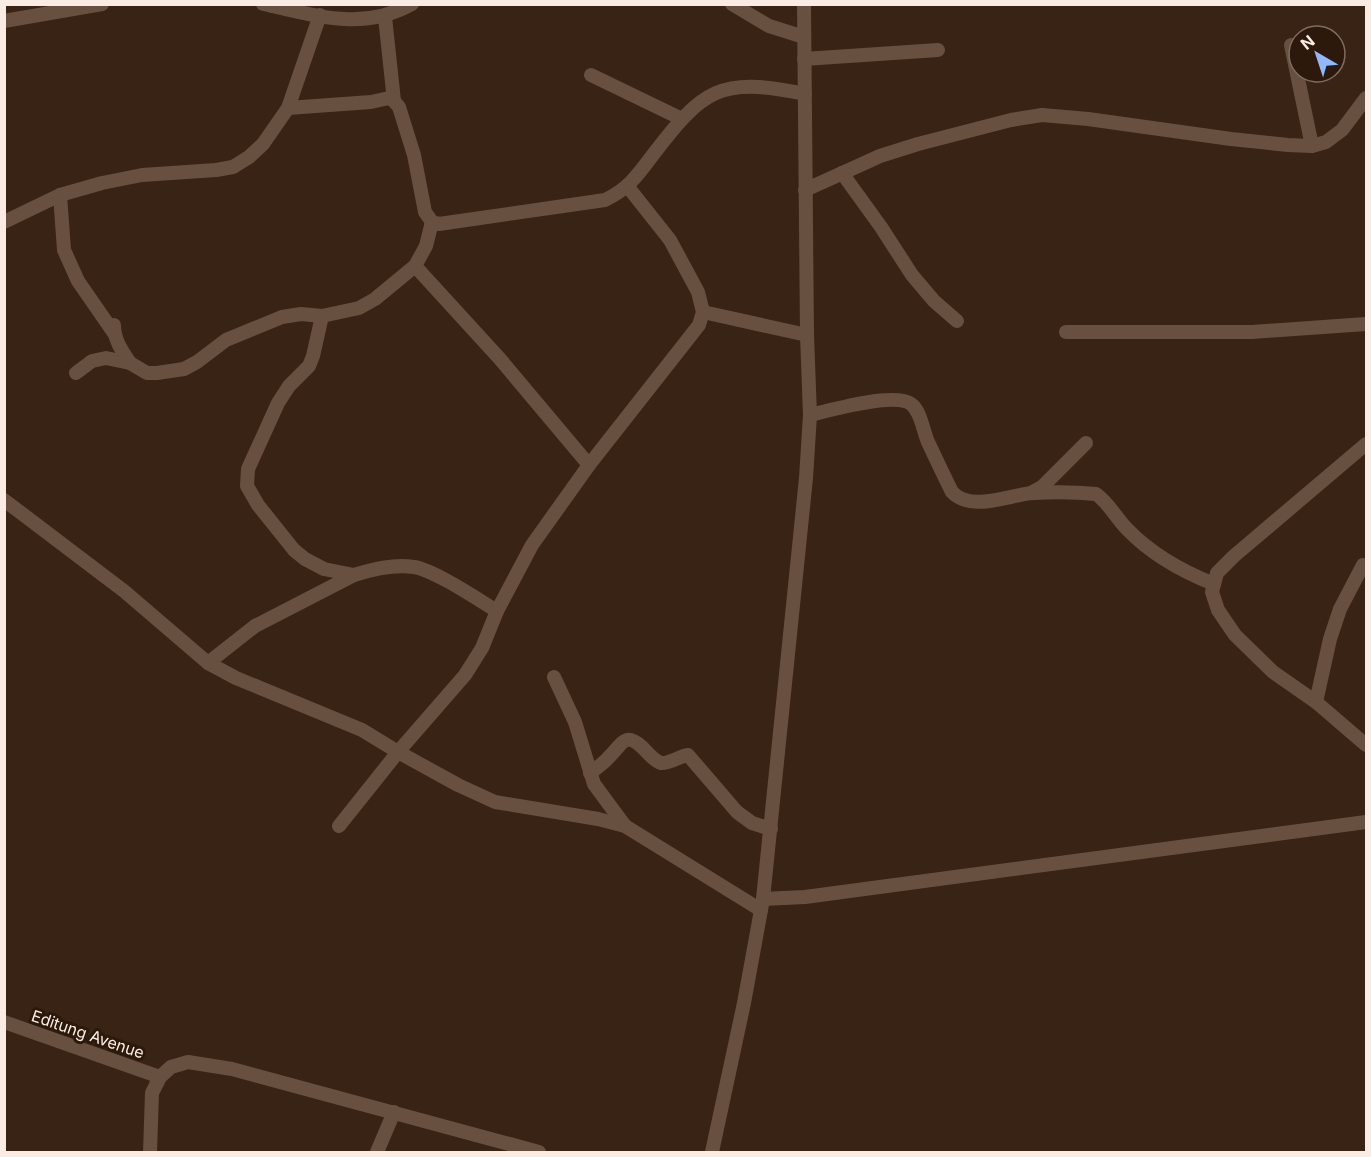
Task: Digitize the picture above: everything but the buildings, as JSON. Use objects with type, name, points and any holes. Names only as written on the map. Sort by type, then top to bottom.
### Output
[{"type":"street","points":[[4,21],[102,4]]},
{"type":"street","points":[[263,4],[335,20],[385,17],[412,4]]},
{"type":"street","points":[[732,4],[769,26],[804,37]]},
{"type":"street","points":[[712,1152],[762,904],[810,415],[807,335],[804,4]]},
{"type":"street","points":[[4,222],[60,195],[102,183],[142,175],[233,167],[249,157],[263,144],[288,108],[320,15]]},
{"type":"street","points":[[385,17],[394,101]]},
{"type":"street","points":[[804,59],[938,50]]},
{"type":"street","points":[[591,75],[682,119]]},
{"type":"street","points":[[1299,84],[1312,146]]},
{"type":"street","points":[[288,108],[371,102],[389,98],[394,101],[399,107],[414,155],[425,212],[432,222],[439,224],[544,208],[590,204],[605,200],[628,186],[682,119],[704,99],[716,92],[731,87],[751,86],[805,94]]},
{"type":"street","points":[[805,190],[880,156],[1011,120],[1042,115],[1088,119],[1231,139],[1312,146],[1326,142],[1342,130],[1366,98]]},
{"type":"street","points":[[842,173],[912,275],[934,301],[957,321]]},
{"type":"street","points":[[339,826],[398,752],[465,675],[482,648],[497,611],[532,545],[589,465],[699,325],[703,312],[698,292],[670,240],[628,186]]},
{"type":"street","points":[[60,195],[64,250],[78,281],[114,333],[120,349],[130,363]]},
{"type":"street","points":[[76,373],[92,361],[106,358],[130,363],[147,373],[184,369],[240,333],[282,317],[301,314],[322,316],[359,308],[375,299],[415,266],[426,246],[432,222]]},
{"type":"street","points":[[415,266],[500,359],[589,465]]},
{"type":"street","points":[[703,312],[807,335]]},
{"type":"street","points":[[322,316],[309,366],[289,386],[278,403],[246,478],[254,499],[294,550],[324,569],[354,575]]},
{"type":"street","points":[[114,317],[114,333]]},
{"type":"street","points":[[1066,332],[1252,332],[1366,324]]},
{"type":"street","points":[[810,415],[844,406],[883,401],[899,400],[910,404],[916,411],[927,440],[957,498],[981,502],[1031,493],[1096,494],[1138,540],[1182,571],[1214,584]]},
{"type":"street","points":[[1031,493],[1042,487],[1086,443]]},
{"type":"street","points":[[1366,444],[1234,556],[1217,573],[1212,592],[1218,610],[1235,635],[1273,672],[1316,702],[1366,745]]},
{"type":"street","points":[[4,500],[124,591],[208,663],[236,678],[362,730],[458,785],[495,802],[598,819],[625,826],[762,904],[1366,822]]},
{"type":"street","points":[[1316,702],[1330,639],[1340,609],[1363,566]]},
{"type":"street","points":[[208,663],[255,626],[354,575],[389,567],[416,567],[444,580],[497,611]]},
{"type":"street","points":[[554,677],[575,722],[594,784],[625,826]]},
{"type":"street","points":[[591,772],[610,757],[623,741],[630,739],[636,741],[658,762],[665,763],[688,755],[737,812],[752,824],[771,829]]},
{"type":"street","name":"Editung Avenue","points":[[4,1022],[160,1077]]},
{"type":"street","points":[[150,1152],[152,1093],[160,1077],[171,1067],[188,1062],[232,1069],[539,1152]]},
{"type":"street","points":[[377,1152],[394,1112]]}]
